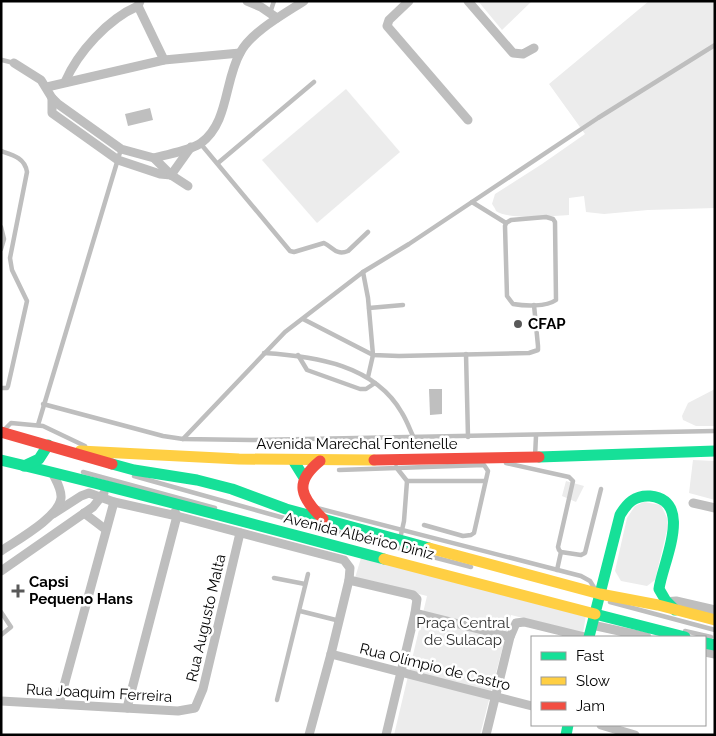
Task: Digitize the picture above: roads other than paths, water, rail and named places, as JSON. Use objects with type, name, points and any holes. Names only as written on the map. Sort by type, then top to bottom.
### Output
[{"type":"main road","points":[[1,460],[24,466],[38,460],[50,437],[2,432]]},
{"type":"main road","name":"Avenida Albérico Diniz","points":[[50,437],[63,449],[96,459],[146,472],[208,482],[326,521],[401,535],[682,633]]},
{"type":"main road","name":"Avenida Marechal Fontenelle","points":[[96,459],[134,455],[320,461],[535,458],[715,452]]},
{"type":"main road","points":[[96,459],[106,481]]},
{"type":"main road","points":[[293,460],[303,476],[303,491],[309,506],[326,521]]},
{"type":"main road","points":[[303,476],[308,469],[320,461]]},
{"type":"main road","name":"Avenida Albérico Diniz","points":[[24,466],[106,481],[170,503],[597,603],[662,603],[675,610],[715,620]]},
{"type":"main road","points":[[589,636],[620,515],[626,505],[632,500],[641,497],[652,496],[662,499],[673,514],[674,527],[659,584],[662,603]]},
{"type":"street","points":[[246,1],[261,7],[273,15]]},
{"type":"street","points":[[154,158],[200,143],[215,128],[240,53],[273,15],[304,1]]},
{"type":"street","points":[[409,1],[389,20],[387,26],[468,120]]},
{"type":"street","points":[[468,1],[513,53],[522,54],[534,48]]},
{"type":"street","points":[[65,82],[78,57],[114,20],[139,4],[164,60]]},
{"type":"street","points":[[46,87],[164,60],[240,53]]},
{"type":"street","points":[[14,63],[41,80],[58,104],[121,149],[154,158],[171,175],[188,186]]},
{"type":"street","points":[[52,98],[52,113],[118,160],[160,174],[171,175]]},
{"type":"street","points":[[171,175],[191,147]]},
{"type":"street","points":[[52,472],[61,494],[60,502],[53,514]]},
{"type":"street","points":[[1,571],[93,507],[102,497],[106,481]]},
{"type":"street","points":[[1,551],[53,514],[85,494],[90,493],[114,502],[177,516],[344,560],[350,568],[349,580],[340,621],[309,735]]},
{"type":"street","points":[[59,704],[105,529],[114,502]]},
{"type":"street","points":[[127,708],[177,516],[170,503]]},
{"type":"street","points":[[693,503],[715,508]]},
{"type":"street","points":[[84,513],[105,529]]},
{"type":"street","name":"Rua Augusto Malta","points":[[195,708],[203,689],[240,533]]},
{"type":"street","points":[[349,580],[413,595],[417,599],[386,735]]},
{"type":"street","name":"Avenida Albérico Diniz","points":[[662,603],[676,600],[715,610]]},
{"type":"street","points":[[415,613],[510,637]]},
{"type":"street","points":[[486,735],[510,637],[516,623],[524,622],[581,636]]},
{"type":"street","points":[[592,624],[643,636]]},
{"type":"street","name":"Rua Olímpio de Castro","points":[[331,654],[531,706]]},
{"type":"street","name":"Rua Joaquim Ferreira","points":[[1,701],[178,711],[195,708]]},
{"type":"street","points":[[604,726],[635,735]]},
{"type":"lane","points":[[273,15],[274,1]]},
{"type":"lane","points":[[183,439],[285,332],[363,272],[598,118],[715,45]]},
{"type":"lane","points":[[2,60],[14,63]]},
{"type":"lane","points":[[218,163],[314,82]]},
{"type":"lane","points":[[200,143],[290,251],[294,252],[324,242],[335,251],[344,253],[368,232]]},
{"type":"lane","points":[[38,425],[121,149]]},
{"type":"lane","points":[[1,151],[17,156],[26,166],[27,172],[10,258],[12,270],[27,301],[8,386],[7,388],[1,388]]},
{"type":"lane","points":[[472,202],[506,223]]},
{"type":"lane","points":[[546,217],[553,219],[555,222],[556,300],[553,303],[534,305],[513,304],[507,296],[506,223],[511,220],[546,217]]},
{"type":"lane","points":[[1,227],[4,239],[1,249]]},
{"type":"lane","points":[[363,272],[369,308],[373,355],[368,377]]},
{"type":"lane","points":[[369,308],[402,305]]},
{"type":"lane","points":[[303,318],[373,355],[529,353],[538,350],[534,305]]},
{"type":"lane","points":[[264,353],[298,355],[332,363],[368,377],[390,397],[402,412],[414,438]]},
{"type":"lane","points":[[466,354],[468,437]]},
{"type":"lane","points":[[298,355],[307,370],[360,389],[375,383]]},
{"type":"lane","points":[[43,404],[163,436],[183,439],[414,438],[715,432]]},
{"type":"lane","points":[[2,432],[5,427],[11,424],[38,425],[50,437],[80,445],[96,459]]},
{"type":"lane","points":[[535,458],[536,436]]},
{"type":"lane","points":[[498,458],[506,463],[569,478],[573,481],[558,547],[561,552],[557,570]]},
{"type":"lane","points":[[339,470],[484,465],[487,468],[488,471],[474,533],[463,536],[424,525]]},
{"type":"lane","points":[[396,467],[407,481],[401,535]]},
{"type":"lane","points":[[52,472],[70,471]]},
{"type":"lane","points":[[78,472],[106,481],[362,547]]},
{"type":"lane","points":[[125,474],[475,568]]},
{"type":"lane","points":[[407,481],[485,481]]},
{"type":"lane","points":[[561,552],[581,555],[585,553],[601,489]]},
{"type":"lane","points":[[309,506],[401,535],[586,578],[590,581],[597,603]]},
{"type":"lane","points":[[277,700],[308,574]]},
{"type":"lane","points":[[274,578],[306,584]]},
{"type":"lane","points":[[571,592],[597,603],[715,630]]},
{"type":"lane","points":[[300,611],[340,621]]},
{"type":"lane","points":[[1,612],[11,627],[1,636]]},
{"type":"lane","points":[[682,633],[702,636]]},
{"type":"place","name":"CFAP","points":[[518,324]]},
{"type":"place","name":"Capsi Pequeno Hans","points":[[18,591]]},
{"type":"park label","name":"Praça Central de Sulacap","points":[[463,632]]}]
